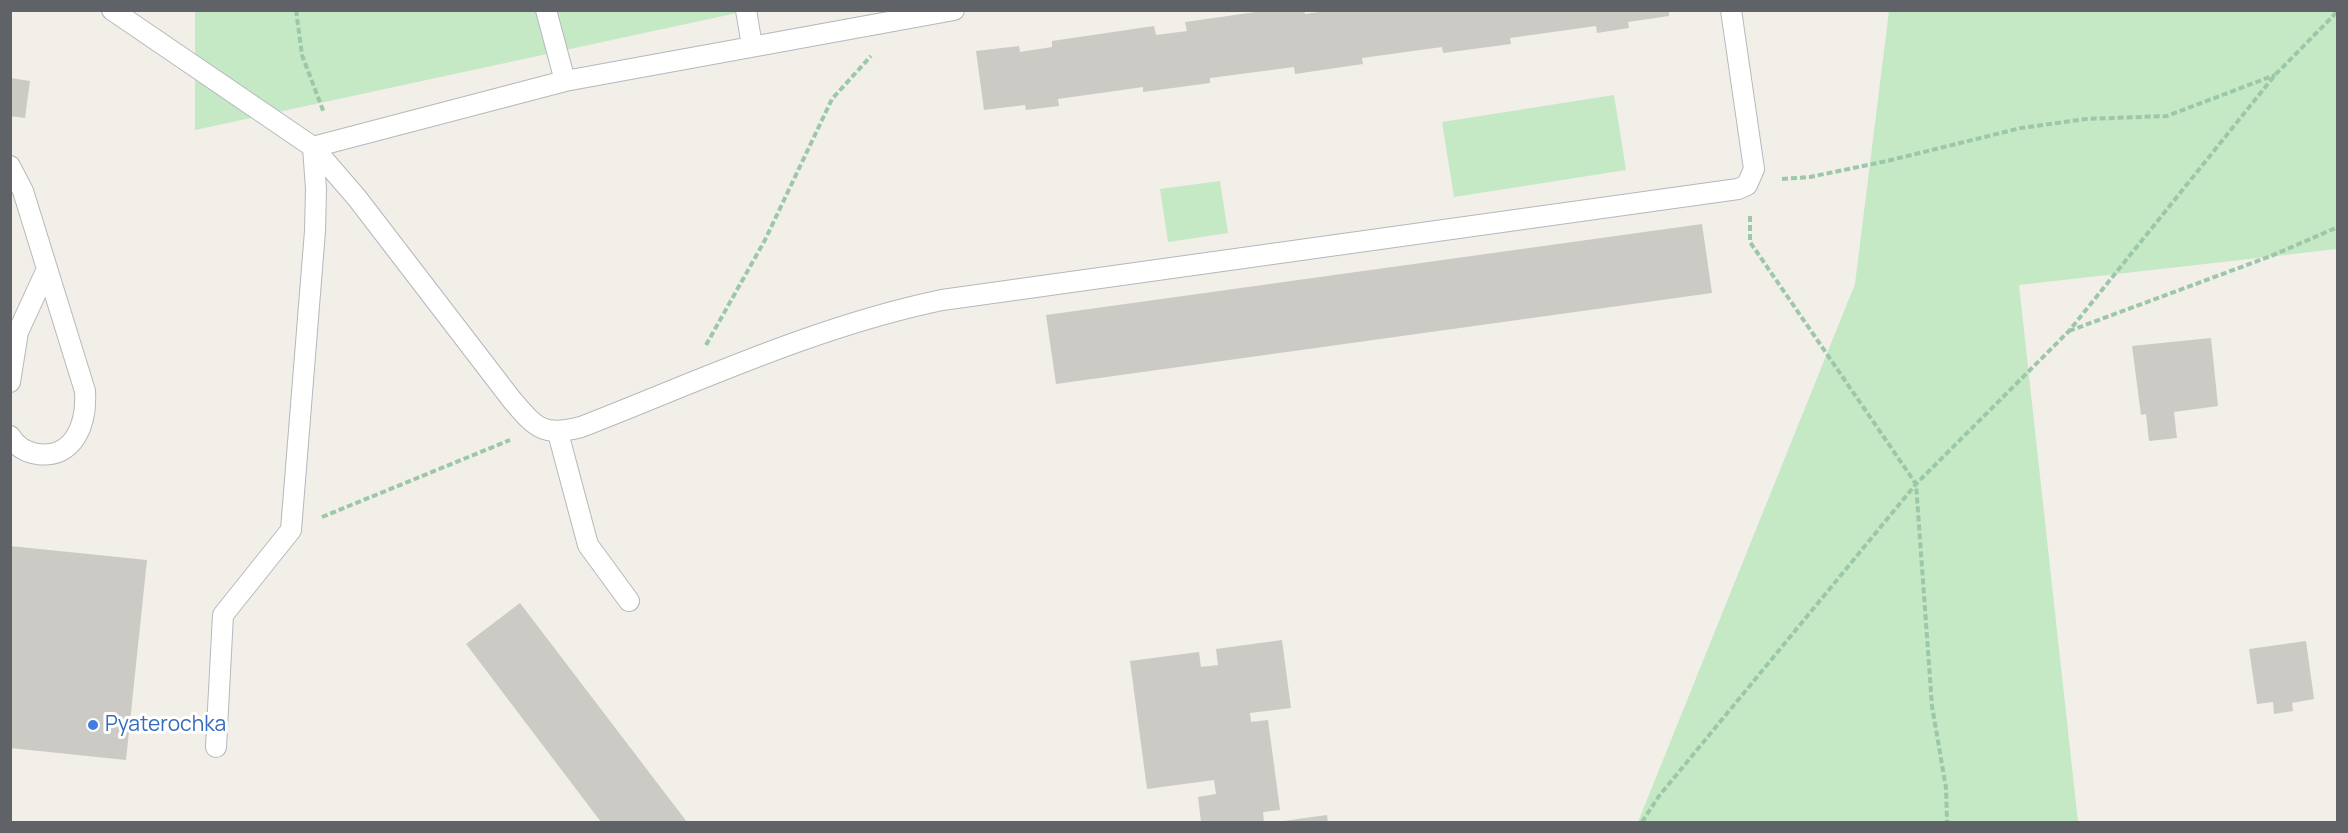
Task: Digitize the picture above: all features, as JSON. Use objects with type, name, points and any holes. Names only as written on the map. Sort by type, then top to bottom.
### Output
[{"type":"lane","points":[[112,10],[313,147],[357,198],[506,393],[525,415],[549,430],[581,427],[841,327],[890,311],[942,300],[1738,189],[1749,182],[1754,169],[1731,10]]},
{"type":"lane","points":[[546,10],[565,81]]},
{"type":"lane","points":[[746,10],[752,46]]},
{"type":"lane","points":[[313,147],[565,81],[907,14],[954,10]]},
{"type":"lane","points":[[216,747],[224,615],[291,530],[315,231],[316,189],[313,147]]},
{"type":"lane","points":[[10,166],[23,191],[85,391],[84,421],[75,439],[54,454],[33,453],[25,450],[10,436]]},
{"type":"lane","points":[[10,382],[18,332],[47,268]]},
{"type":"lane","points":[[549,430],[588,544],[628,601]]},
{"type":"path","points":[[296,10],[302,55],[334,140]]},
{"type":"path","points":[[1642,822],[1659,796],[1916,484],[2069,331],[2275,75],[2337,11]]},
{"type":"path","points":[[682,387],[765,240],[832,99],[907,14]]},
{"type":"path","points":[[1947,822],[1946,788],[1932,706],[1916,484],[1750,242],[1749,182],[1810,177],[2021,128],[2086,119],[2167,116],[2275,75]]},
{"type":"path","points":[[2069,331],[2271,256],[2337,227]]},
{"type":"path","points":[[291,530],[549,430]]},
{"type":"green space","points":[[195,11],[746,11],[195,130]]},
{"type":"green space","points":[[1889,11],[2337,11],[2337,249],[2019,285],[2078,822],[1638,822],[1855,284]]},
{"type":"green space","points":[[1614,95],[1626,170],[1454,197],[1442,122]]},
{"type":"green space","points":[[1220,181],[1228,233],[1168,242],[1160,189]]},
{"type":"building","points":[[1270,10],[1304,10],[1305,14],[1333,10],[1669,10],[1669,16],[1628,22],[1629,28],[1597,33],[1596,26],[1510,38],[1511,44],[1443,53],[1442,47],[1362,58],[1363,64],[1295,74],[1294,67],[1210,78],[1210,83],[1143,92],[1143,87],[1058,99],[1059,106],[1026,110],[1025,105],[984,110],[976,51],[1019,46],[1020,52],[1052,47],[1052,41],[1154,26],[1156,35],[1187,31],[1185,22]]},
{"type":"building","points":[[10,78],[30,81],[25,118],[10,116]]},
{"type":"building","points":[[1702,224],[1712,293],[1056,384],[1046,315]]},
{"type":"building","points":[[2211,338],[2218,406],[2174,412],[2177,438],[2149,441],[2146,414],[2141,415],[2132,346]]},
{"type":"building","points":[[10,546],[147,560],[126,760],[10,748]]},
{"type":"building","points":[[520,603],[687,822],[601,822],[466,644]]},
{"type":"building","points":[[1282,640],[1291,708],[1250,713],[1251,722],[1268,720],[1280,810],[1263,812],[1264,822],[1201,822],[1198,797],[1216,794],[1214,780],[1147,789],[1130,661],[1199,652],[1201,667],[1218,665],[1216,649]]},
{"type":"building","points":[[2306,641],[2314,699],[2292,703],[2293,711],[2274,714],[2273,702],[2257,704],[2249,649]]},
{"type":"building","points":[[1327,815],[1328,822],[1283,822],[1283,821]]},
{"type":"place","name":"Pyaterochka","points":[[93,725]]}]
